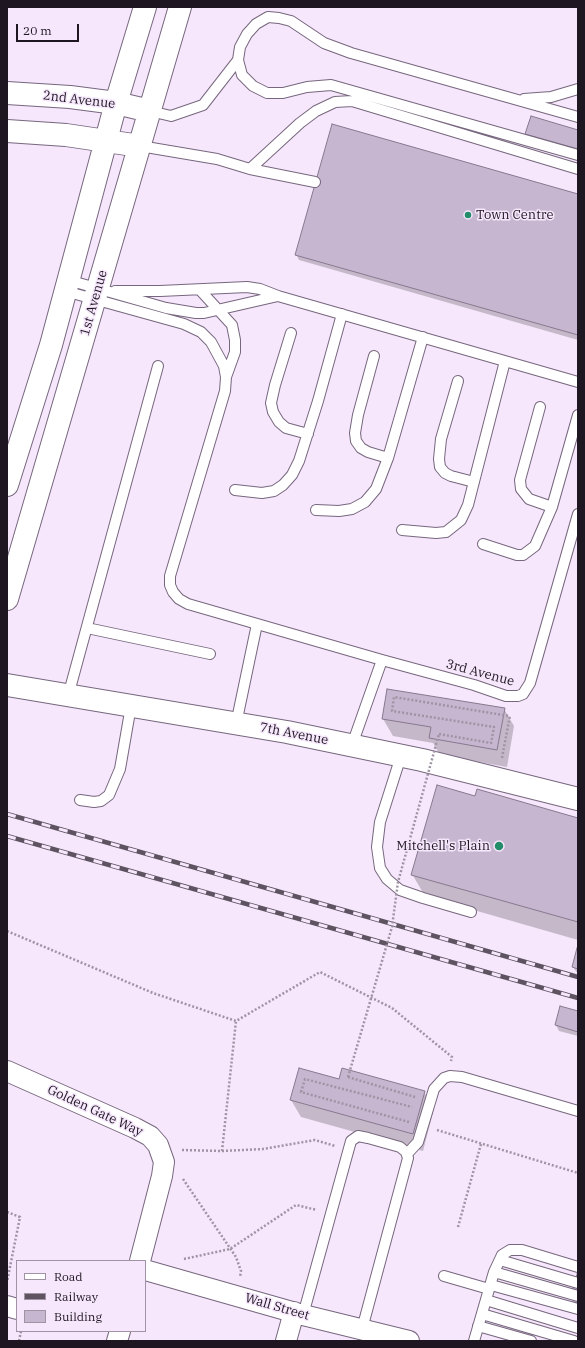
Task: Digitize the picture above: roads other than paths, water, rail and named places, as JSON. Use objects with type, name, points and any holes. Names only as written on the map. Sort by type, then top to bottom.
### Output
[{"type":"street","points":[[7,485],[51,346],[105,142],[145,7]]},
{"type":"street","name":"1st Avenue","points":[[7,599],[101,293],[140,146],[180,7]]},
{"type":"street","name":"2nd Avenue","points":[[7,93],[70,97],[116,103],[150,111]]},
{"type":"street","points":[[7,131],[66,135],[140,146]]},
{"type":"street","name":"7th Avenue","points":[[7,686],[352,745],[499,778],[578,799]]},
{"type":"street","name":"Golden Gate Way","points":[[7,1071],[135,1128],[150,1136],[158,1145],[164,1162],[163,1169],[140,1260]]},
{"type":"street","name":"Wall Street","points":[[146,1270],[299,1313],[409,1341]]},
{"type":"street","points":[[286,1341],[299,1313]]},
{"type":"lane","points":[[578,117],[351,53],[324,43],[291,21],[279,18],[268,17],[256,24],[246,34],[240,47],[238,60],[242,75],[253,86],[267,93],[283,93],[307,87],[332,85],[578,155]]},
{"type":"lane","points":[[150,111],[171,116],[203,105],[238,60]]},
{"type":"lane","points":[[516,100],[551,97],[578,89]]},
{"type":"lane","points":[[250,169],[300,123],[316,111],[335,102],[352,101],[578,169]]},
{"type":"lane","points":[[140,146],[217,159],[250,169],[315,182]]},
{"type":"lane","points":[[67,286],[196,313],[219,310],[278,296]]},
{"type":"lane","points":[[101,293],[247,287],[260,289],[278,296],[578,382]]},
{"type":"lane","points":[[200,290],[232,325],[235,340],[235,352],[226,376]]},
{"type":"lane","points":[[101,293],[147,312],[184,324],[201,332],[211,342],[217,352],[226,376]]},
{"type":"lane","points":[[235,490],[262,493],[274,491],[283,485],[292,475],[308,434],[342,314]]},
{"type":"lane","points":[[291,333],[271,403],[279,422],[286,428],[308,434]]},
{"type":"lane","points":[[316,510],[339,511],[352,509],[365,502],[376,489],[388,458],[423,337]]},
{"type":"lane","points":[[374,356],[358,416],[355,433],[356,441],[361,448],[368,452],[388,458]]},
{"type":"lane","points":[[402,530],[436,533],[446,532],[453,528],[461,520],[468,505],[505,361]]},
{"type":"lane","points":[[68,696],[158,366]]},
{"type":"lane","name":"3rd Avenue","points":[[226,376],[226,391],[170,576],[170,585],[179,599],[188,604],[513,697],[524,694],[530,683],[578,514]]},
{"type":"lane","points":[[458,381],[441,439],[439,459],[440,467],[445,473],[451,476],[474,482]]},
{"type":"lane","points":[[540,407],[520,480],[522,489],[529,499],[552,507]]},
{"type":"lane","points":[[483,544],[517,555],[523,555],[530,551],[541,536],[552,507],[578,415]]},
{"type":"lane","points":[[236,724],[257,624]]},
{"type":"lane","points":[[87,628],[210,654]]},
{"type":"lane","points":[[352,745],[382,660]]},
{"type":"lane","points":[[80,800],[94,802],[101,801],[109,795],[120,769],[131,706]]},
{"type":"lane","points":[[401,756],[380,822],[377,847],[380,868],[387,879],[400,890],[471,912]]},
{"type":"lane","points":[[407,1154],[418,1142],[434,1090],[444,1078],[450,1076],[462,1077],[578,1111]]},
{"type":"lane","points":[[299,1313],[331,1213],[348,1150],[351,1141],[358,1136],[400,1147],[407,1154],[408,1163],[362,1329]]},
{"type":"lane","points":[[474,1341],[494,1272],[502,1255],[510,1250],[522,1250],[578,1267]]},
{"type":"lane","points":[[500,1260],[578,1283]]},
{"type":"lane","points":[[494,1272],[578,1296]]},
{"type":"lane","points":[[444,1276],[578,1310]]},
{"type":"lane","points":[[486,1300],[578,1328]]},
{"type":"lane","points":[[482,1314],[574,1341]]},
{"type":"lane","points":[[478,1326],[531,1341]]},
{"type":"railway","points":[[7,814],[578,977]]},
{"type":"railway","points":[[7,836],[578,998]]},
{"type":"place","name":"Town Centre","points":[[468,215]]},
{"type":"place","name":"Mitchell's Plain","points":[[499,846]]}]
